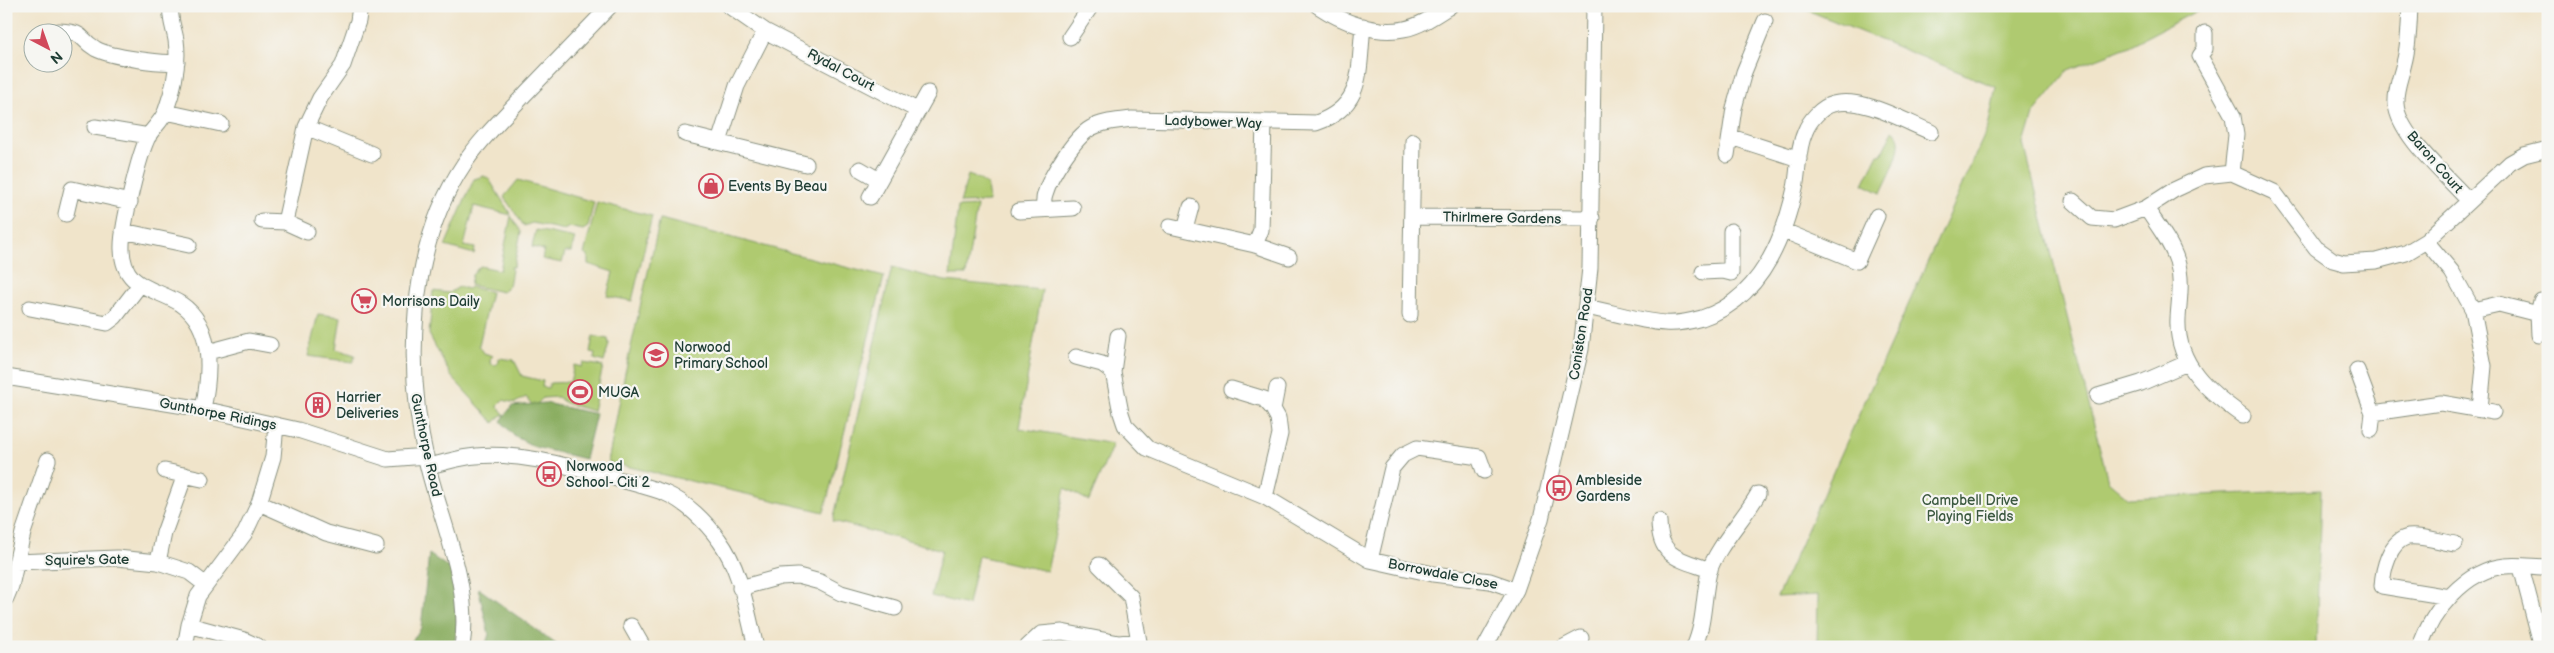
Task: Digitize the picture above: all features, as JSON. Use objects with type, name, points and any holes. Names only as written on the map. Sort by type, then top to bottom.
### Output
[{"type":"street","points":[[171,6],[170,15],[176,38],[177,62],[166,112],[149,136],[123,231],[122,250],[126,270],[139,286],[182,305],[194,318],[208,352],[208,376],[203,409]]},
{"type":"street","points":[[285,222],[306,127],[320,98],[343,65],[358,21],[360,6]]},
{"type":"street","name":"Rydal Court","points":[[728,6],[765,30],[917,110]]},
{"type":"street","points":[[1070,37],[1091,6]]},
{"type":"street","points":[[1318,6],[1363,26],[1389,31],[1406,29],[1450,6]]},
{"type":"street","name":"Coniston Road","points":[[1485,647],[1516,590],[1541,519],[1573,384],[1586,307],[1592,218],[1594,6]]},
{"type":"street","name":"Baron Court","points":[[2410,6],[2404,63],[2397,86],[2396,105],[2400,119],[2424,152],[2468,200]]},
{"type":"street","name":"Gunthorpe Road","points":[[462,647],[464,632],[462,600],[457,568],[427,461],[414,382],[414,355],[422,278],[437,216],[449,189],[467,160],[494,127],[601,9]]},
{"type":"street","points":[[1727,154],[1734,108],[1744,72],[1765,21]]},
{"type":"street","name":"Ladybower Way","points":[[1044,209],[1044,196],[1049,182],[1079,138],[1090,128],[1104,123],[1132,120],[1316,123],[1330,118],[1343,110],[1351,99],[1355,88],[1363,26]]},
{"type":"street","points":[[719,142],[737,86],[765,30]]},
{"type":"street","points":[[72,32],[78,32],[97,49],[164,64],[177,62]]},
{"type":"street","points":[[2073,201],[2092,218],[2114,220],[2146,208],[2174,190],[2204,176],[2232,173],[2236,134],[2233,116],[2200,56],[2205,49],[2205,33]]},
{"type":"street","points":[[870,197],[928,93]]},
{"type":"street","points":[[1586,307],[1666,324],[1694,320],[1719,312],[1750,289],[1763,273],[1782,230],[1795,188],[1804,132],[1815,115],[1832,104],[1850,102],[1867,106],[1930,132]]},
{"type":"street","points":[[166,112],[221,124]]},
{"type":"street","points":[[1254,246],[1261,230],[1264,123]]},
{"type":"street","points":[[95,127],[149,136]]},
{"type":"street","points":[[306,127],[372,154]]},
{"type":"street","points":[[685,134],[806,164]]},
{"type":"street","points":[[1731,137],[1799,159]]},
{"type":"street","points":[[1410,315],[1413,141]]},
{"type":"street","name":"Baron Court","points":[[2232,173],[2274,192],[2316,248],[2333,260],[2354,263],[2390,258],[2406,253],[2426,241],[2510,163],[2524,156],[2548,149]]},
{"type":"street","points":[[860,169],[879,180]]},
{"type":"street","points":[[66,214],[72,189],[130,202]]},
{"type":"street","points":[[1191,207],[1178,228],[1254,246],[1289,257]]},
{"type":"street","points":[[1019,211],[1073,208]]},
{"type":"street","points":[[2146,208],[2172,249],[2177,262],[2181,291],[2178,337],[2187,363],[2200,382],[2243,416]]},
{"type":"street","points":[[1782,230],[1857,261],[1877,216]]},
{"type":"street","name":"Thirlmere Gardens","points":[[1412,217],[1592,218]]},
{"type":"street","points":[[262,221],[285,222],[307,232]]},
{"type":"street","points":[[123,231],[190,246]]},
{"type":"street","points":[[1731,231],[1731,273]]},
{"type":"street","points":[[2373,413],[2441,403],[2487,410],[2484,366],[2473,310],[2452,272],[2426,241]]},
{"type":"street","points":[[1703,272],[1723,270],[1731,273],[1750,289]]},
{"type":"street","points":[[30,308],[107,322],[116,317],[139,286]]},
{"type":"street","points":[[2473,310],[2499,304],[2539,307],[2539,335]]},
{"type":"street","name":"Borrowdale Close","points":[[1118,336],[1113,372],[1125,425],[1147,448],[1265,497],[1370,560],[1433,574],[1490,581],[1516,590]]},
{"type":"street","points":[[208,352],[249,341],[270,345]]},
{"type":"street","points":[[1076,357],[1102,364],[1113,372]]},
{"type":"street","points":[[2098,396],[2141,383],[2187,363]]},
{"type":"street","points":[[2357,370],[2373,413],[2371,430]]},
{"type":"street","name":"Gunthorpe Ridings","points":[[6,377],[203,409],[298,430],[388,459],[427,461]]},
{"type":"street","points":[[1273,409],[1277,388]]},
{"type":"street","points":[[1231,389],[1264,399],[1278,418],[1280,434],[1265,497]]},
{"type":"street","points":[[185,647],[189,625],[198,596],[223,565],[245,533],[259,503],[273,457],[276,425]]},
{"type":"street","name":"Borrowdale Close","points":[[1370,560],[1392,468],[1403,455],[1417,448],[1469,455],[1479,457],[1484,471]]},
{"type":"street","points":[[427,461],[476,456],[508,456],[594,473],[666,494],[704,522],[720,541],[731,560],[756,647]]},
{"type":"street","points":[[6,598],[23,532],[48,460]]},
{"type":"street","points":[[165,471],[202,479]]},
{"type":"street","points":[[158,562],[164,533],[185,475]]},
{"type":"street","points":[[1694,647],[1699,636],[1710,570],[1758,494]]},
{"type":"street","points":[[259,503],[326,533],[376,546]]},
{"type":"street","points":[[1659,521],[1659,537],[1671,554],[1710,570]]},
{"type":"street","points":[[2449,597],[2382,586],[2383,573],[2387,559],[2399,540],[2409,537],[2455,544]]},
{"type":"street","name":"Squire's Gate","points":[[16,562],[117,558],[158,562],[189,572],[206,585]]},
{"type":"street","points":[[1027,647],[1041,634],[1062,632],[1119,643],[1140,644],[1131,597],[1099,565]]},
{"type":"street","points":[[2420,647],[2433,619],[2449,597],[2481,574],[2504,566],[2548,567]]},
{"type":"street","points":[[2521,566],[2542,647]]},
{"type":"street","points":[[740,588],[780,576],[798,576],[820,582],[841,593],[895,608]]},
{"type":"street","points":[[189,625],[259,647]]},
{"type":"street","points":[[631,626],[642,647]]},
{"type":"street","points":[[1564,647],[1581,638]]},
{"type":"green space","name":"Campbell Drive Playing Fields","points":[[1797,6],[2206,6],[2127,47],[2068,70],[2033,114],[2024,144],[2108,481],[2128,498],[2321,490],[2316,647],[1817,647],[1818,595],[1777,597],[1988,127],[1996,87]]},
{"type":"green space","points":[[1893,130],[1898,135],[1898,151],[1896,160],[1881,193],[1863,184],[1878,154],[1881,155]]},
{"type":"green space","points":[[968,175],[979,179],[987,185],[989,202],[960,203]]},
{"type":"green space","points":[[484,176],[489,179],[511,215],[474,206],[464,246],[475,248],[474,254],[445,246],[474,179]]},
{"type":"green space","points":[[518,180],[594,202],[588,227],[583,230],[569,227],[564,230],[532,223],[524,226],[504,197]]},
{"type":"green space","points":[[597,202],[652,216],[632,301],[607,296],[613,272],[588,264],[588,256],[584,254]]},
{"type":"green space","points":[[977,206],[966,275],[950,275],[958,207]]},
{"type":"green space","points":[[511,216],[521,232],[514,266],[510,268],[512,270],[509,286],[502,292],[470,285],[472,275],[480,266],[500,270]]},
{"type":"green space","points":[[660,219],[884,277],[824,512],[608,462],[625,373]]},
{"type":"green space","points":[[536,230],[575,238],[571,252],[565,252],[562,263],[542,259],[544,250],[532,247]]},
{"type":"green space","points":[[892,267],[945,281],[1042,290],[1019,428],[1113,444],[1089,501],[1065,488],[1047,571],[978,556],[968,605],[931,596],[942,550],[833,521]]},
{"type":"green space","points":[[459,287],[468,289],[470,287],[491,292],[479,345],[484,353],[493,356],[490,359],[491,364],[496,365],[499,362],[499,358],[514,360],[522,376],[543,381],[542,387],[548,388],[550,383],[570,382],[574,365],[582,367],[583,363],[603,366],[593,411],[565,403],[558,397],[543,398],[534,407],[526,397],[515,403],[503,400],[498,407],[505,415],[501,415],[494,423],[451,376],[429,334],[433,291],[449,293]]},
{"type":"green space","points":[[318,314],[341,317],[336,349],[355,355],[353,362],[308,356]]},
{"type":"green space","points":[[593,336],[608,339],[609,344],[604,362],[594,359],[595,353],[590,352]]},
{"type":"green space","points":[[545,403],[596,414],[585,459],[535,447],[514,436],[501,421],[512,406]]},
{"type":"green space","points":[[429,554],[452,570],[457,623],[454,647],[408,647],[421,628]]},
{"type":"green space","points":[[478,588],[560,647],[485,647],[489,634]]},
{"type":"place","name":"Events By Beau","points":[[711,186]]},
{"type":"place","name":"Morrisons Daily","points":[[364,301]]},
{"type":"place","name":"Norwood Primary School","points":[[656,355]]},
{"type":"place","name":"MUGA","points":[[580,392]]},
{"type":"place","name":"Harrier Deliveries","points":[[318,405]]},
{"type":"place","name":"Norwood School- Citi 2","points":[[549,474]]},
{"type":"place","name":"Ambleside Gardens","points":[[1559,488]]}]
